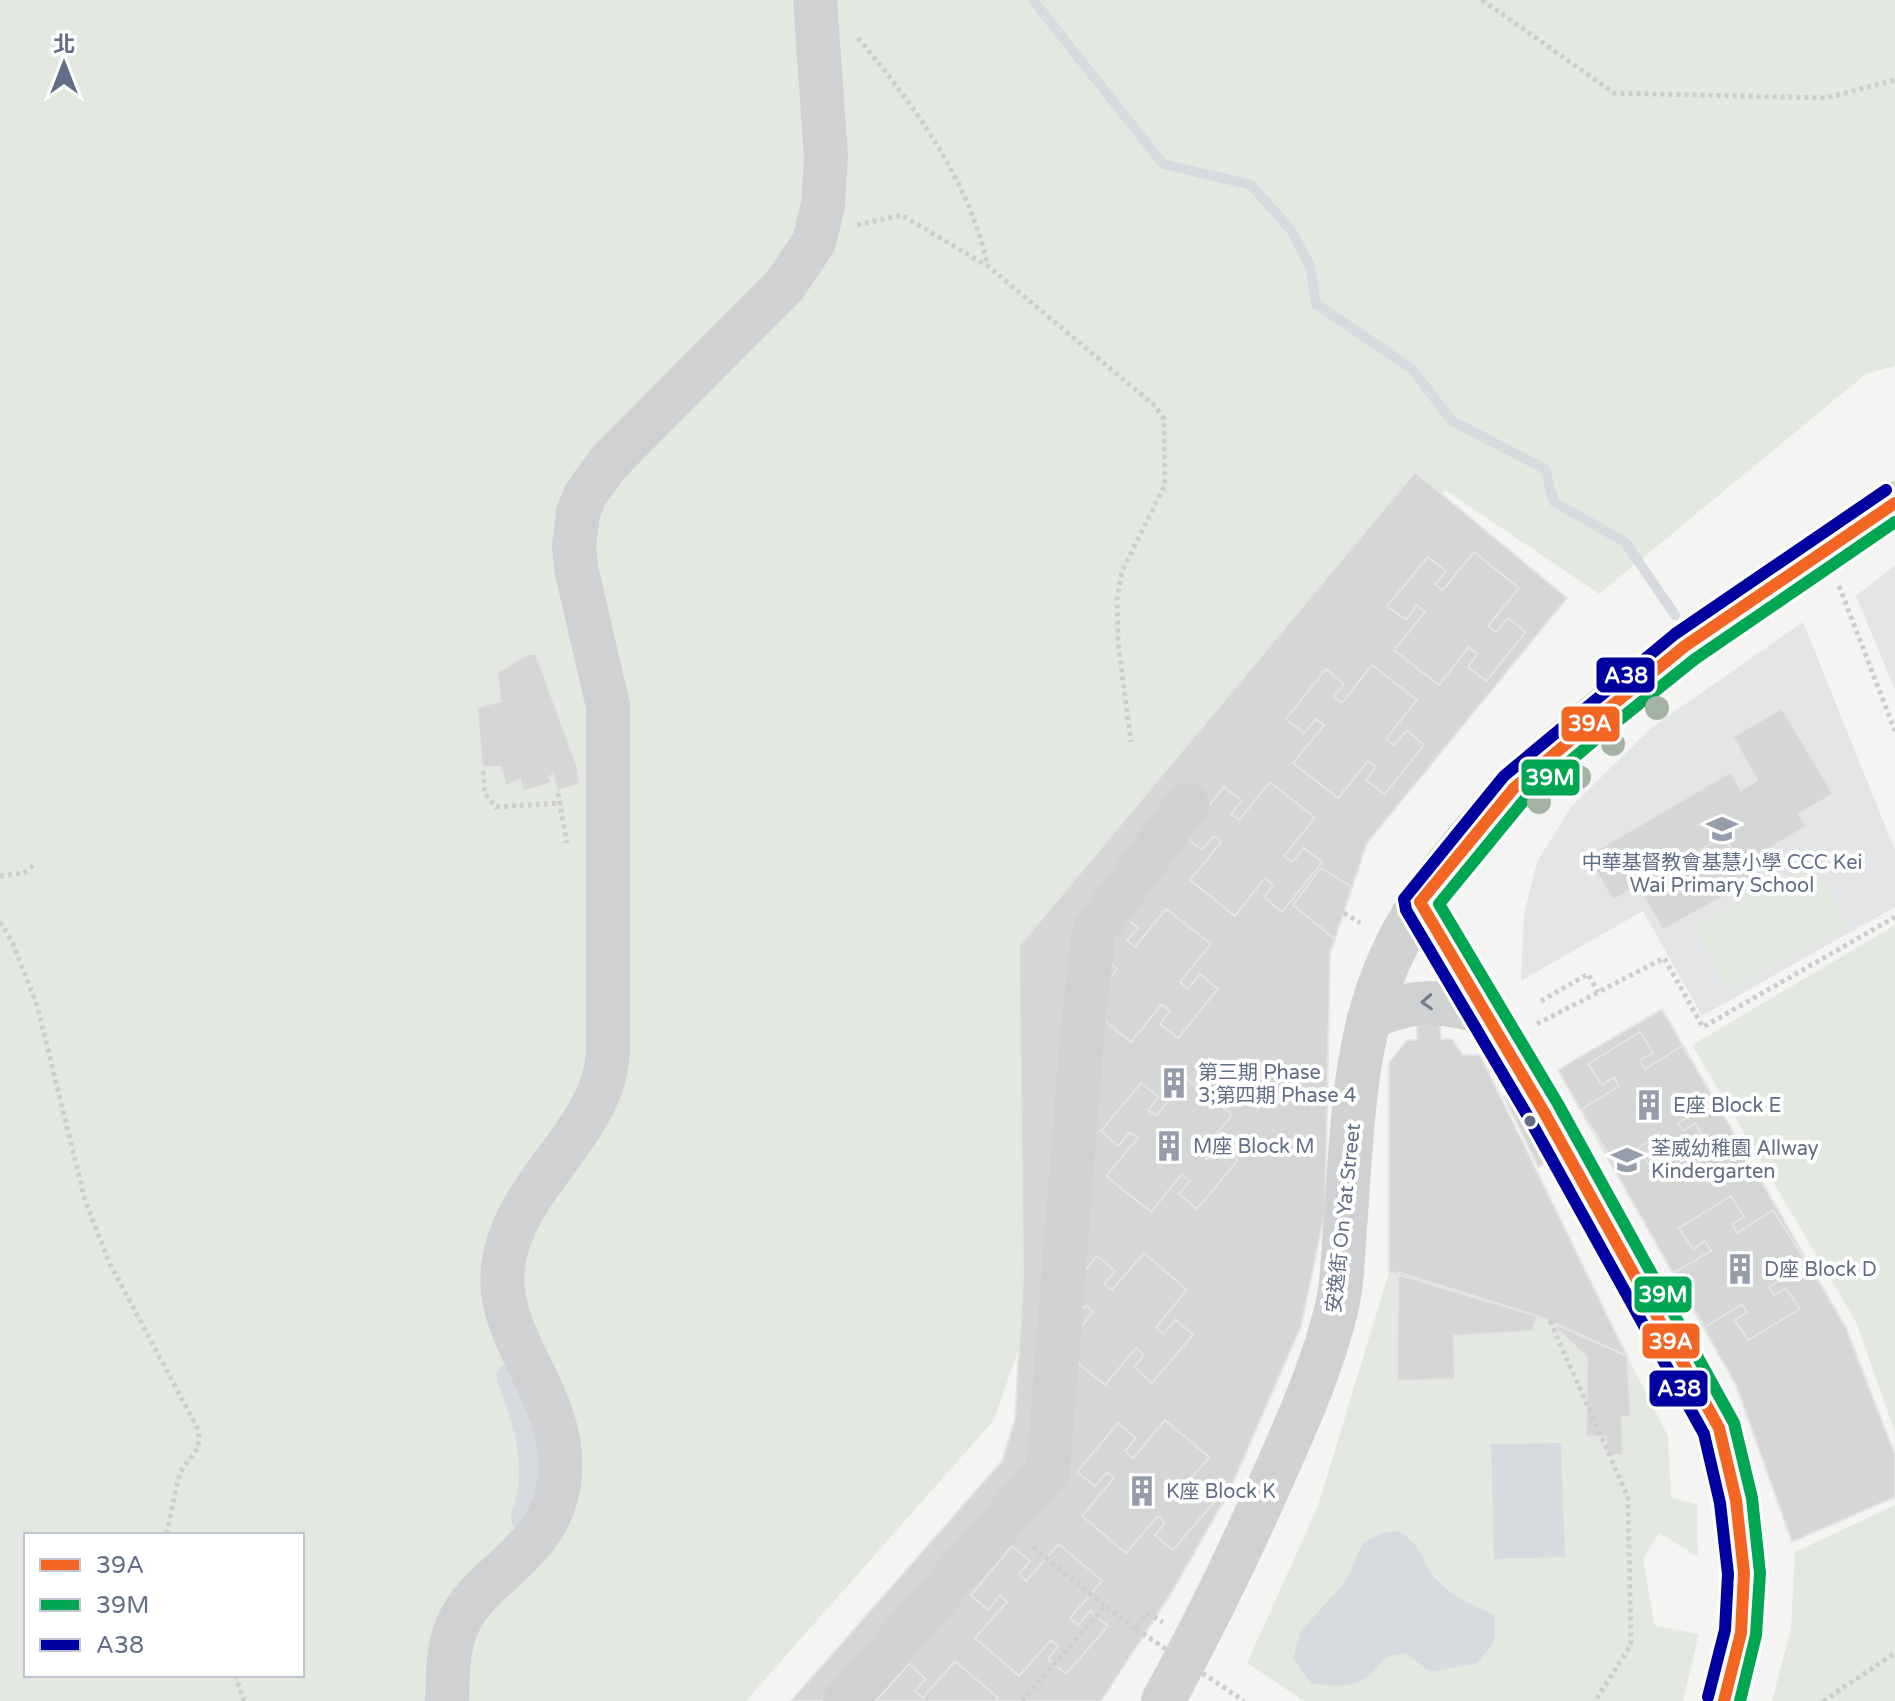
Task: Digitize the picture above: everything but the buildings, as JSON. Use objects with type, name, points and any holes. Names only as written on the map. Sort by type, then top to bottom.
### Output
[{"type":"street","points":[[447,1701],[449,1657],[462,1616],[518,1559],[546,1522],[557,1493],[558,1440],[552,1410],[508,1316],[502,1269],[514,1226],[585,1117],[603,1081],[608,1051],[608,706],[576,568],[578,513],[585,495],[608,463],[797,273],[814,242],[823,205],[826,157],[815,0]]},
{"type":"street","name":"安逸街 On Yat Street","points":[[1163,1701],[1224,1588],[1319,1372],[1339,1299],[1358,1069],[1369,1018],[1389,961],[1420,902],[1514,788],[1604,712],[1685,646],[1895,503]]},
{"type":"street","points":[[845,1701],[1048,1470],[1082,1041],[1094,931],[1187,805]]},
{"type":"street","points":[[1420,902],[1486,1013],[1719,1428],[1733,1482],[1745,1575],[1742,1625],[1724,1701]]},
{"type":"street","points":[[1369,1018],[1393,1008],[1425,1001],[1446,1002],[1486,1013]]},
{"type":"path","points":[[1482,0],[1614,93],[1826,98],[1895,80]]},
{"type":"path","points":[[849,27],[906,96],[949,161],[975,221],[989,267]]},
{"type":"path","points":[[850,226],[902,215],[989,267],[1155,406],[1164,419],[1165,485],[1122,571],[1117,599],[1118,642],[1131,742]]},
{"type":"path","points":[[1837,581],[1895,731]]},
{"type":"path","points":[[483,771],[485,794],[496,807],[562,803]]},
{"type":"path","points":[[0,876],[24,873],[34,865]]},
{"type":"path","points":[[1344,913],[1360,923]]},
{"type":"path","points":[[1549,1018],[1664,958],[1703,1027],[1895,917]]},
{"type":"path","points":[[0,922],[13,944],[37,1005],[70,1146],[109,1262],[199,1431],[198,1448],[180,1472],[166,1533]]},
{"type":"path","points":[[1541,1001],[1588,974],[1598,992]]},
{"type":"path","points":[[1550,1321],[1628,1497],[1631,1645],[1595,1701]]},
{"type":"path","points":[[1022,1701],[1105,1606],[1244,1701]]},
{"type":"path","points":[[1823,1701],[1895,1653]]},
{"type":"path","points":[[236,1677],[244,1701]]},
{"type":"shaded area","points":[[0,0],[1895,0],[1895,366],[1866,374],[1599,594],[1445,490],[1340,631],[1060,1230],[994,1420],[746,1701],[0,1701]]},
{"type":"shaded area","points":[[1895,565],[1895,690],[1856,596]]},
{"type":"shaded area","name":"中華基督教會基慧小學 CCC Kei Wai Primary School","points":[[1803,622],[1895,850],[1895,907],[1702,1016],[1643,911],[1521,981],[1524,914],[1537,862],[1571,807],[1651,728]]},
{"type":"shaded area","points":[[1812,860],[1849,925],[1729,992],[1693,926]]},
{"type":"shaded area","points":[[1895,925],[1895,1432],[1856,1322],[1692,1045]]},
{"type":"shaded area","points":[[1389,1272],[1537,1316],[1627,1356],[1668,1436],[1671,1498],[1697,1504],[1698,1557],[1659,1533],[1643,1560],[1655,1626],[1699,1634],[1683,1701],[1304,1701],[1247,1663],[1318,1506]]},
{"type":"shaded area","points":[[1561,1443],[1565,1557],[1494,1559],[1491,1444]]},
{"type":"shaded area","points":[[1895,1505],[1895,1701],[1772,1701],[1791,1628],[1795,1552]]},
{"type":"shaded area","points":[[1399,1531],[1419,1551],[1432,1574],[1444,1587],[1464,1601],[1494,1615],[1494,1642],[1477,1663],[1430,1672],[1406,1653],[1386,1657],[1370,1675],[1354,1684],[1312,1684],[1293,1659],[1300,1632],[1346,1581],[1363,1543],[1381,1533]]},
{"type":"waterway","points":[[1033,0],[1163,164],[1251,185],[1291,230],[1310,266],[1316,304],[1412,369],[1452,421],[1545,469],[1554,502],[1625,542],[1675,615]]},
{"type":"waterway","points":[[515,1378],[532,1430],[537,1464],[537,1482],[529,1517]]},
{"type":"transit line","name":"A38","points":[[1708,1697],[1725,1630],[1728,1574],[1720,1503],[1704,1434],[1530,1120],[1406,910],[1404,899],[1504,776],[1675,634],[1886,490]]},
{"type":"transit line","name":"39A","points":[[1724,1701],[1741,1633],[1744,1573],[1736,1500],[1719,1428],[1544,1112],[1420,902],[1514,788],[1604,712],[1685,646],[1895,503]]},
{"type":"transit line","name":"39M","points":[[1740,1701],[1756,1635],[1760,1573],[1752,1498],[1734,1423],[1558,1104],[1439,904],[1525,799],[1614,724],[1695,659],[1895,522]]},
{"type":"place","name":"中華基督教會基慧小學 CCC Kei Wai Primary School","points":[[1722,829]]},
{"type":"place","name":"第三期 Phase 3;第四期 Phase 4","points":[[1174,1083]]},
{"type":"place","name":"E座 Block E","points":[[1649,1105]]},
{"type":"place","name":"M座 Block M","points":[[1169,1146]]},
{"type":"place","name":"荃威幼稚園 Allway Kindergarten","points":[[1627,1160]]},
{"type":"place","name":"D座 Block D","points":[[1740,1269]]},
{"type":"place","name":"K座 Block K","points":[[1142,1491]]}]
